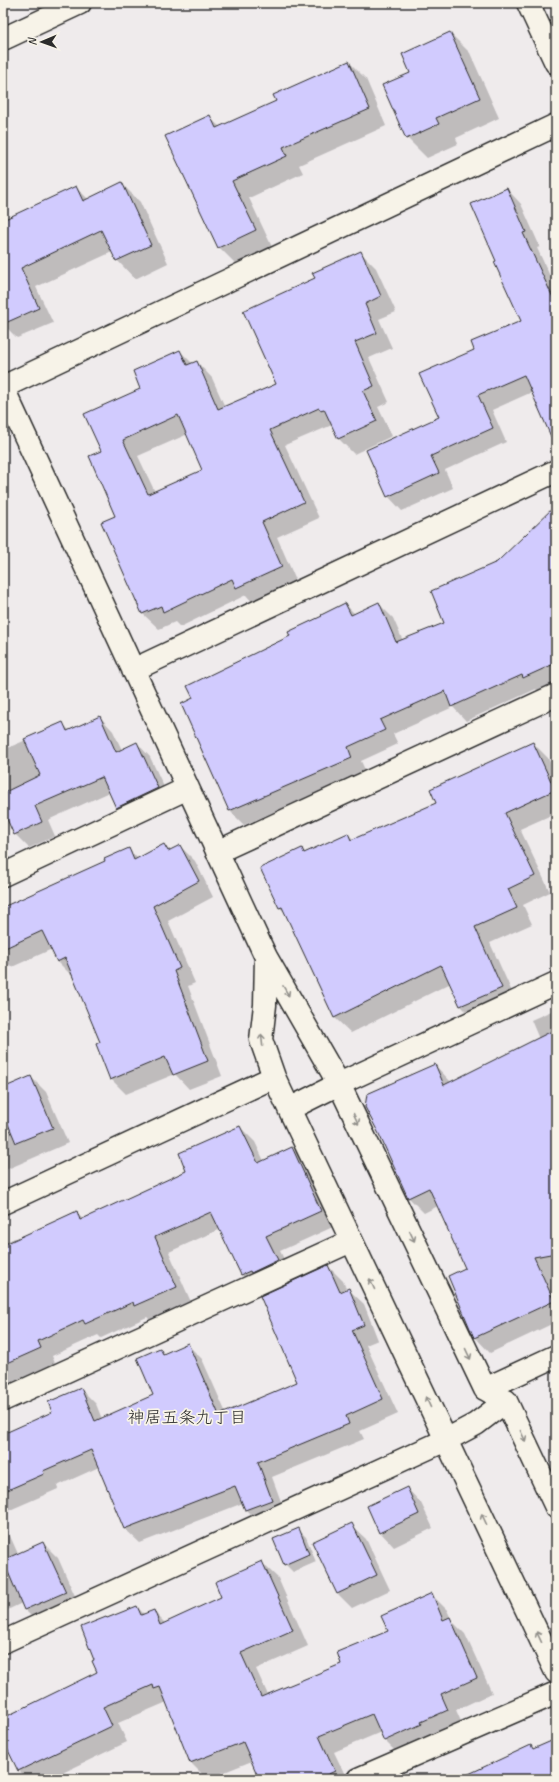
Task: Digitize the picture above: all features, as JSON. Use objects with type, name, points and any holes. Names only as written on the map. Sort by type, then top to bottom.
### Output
[{"type":"street","points":[[3,39],[80,3]]},
{"type":"street","points":[[528,3],[556,63]]},
{"type":"street","points":[[556,125],[3,388],[266,958],[339,1084],[484,1389],[506,1401],[556,1507]]},
{"type":"street","points":[[133,670],[556,472]]},
{"type":"street","points":[[217,852],[556,695]]},
{"type":"street","points":[[3,875],[188,788]]},
{"type":"street","points":[[266,958],[265,1005],[261,1040],[274,1077],[556,1672]]},
{"type":"street","points":[[289,1109],[339,1084],[556,983]]},
{"type":"street","points":[[3,1202],[274,1077]]},
{"type":"street","points":[[3,1400],[351,1241]]},
{"type":"street","points":[[484,1389],[556,1356]]},
{"type":"street","points":[[3,1642],[446,1440],[476,1424],[506,1401]]},
{"type":"street","points":[[358,1779],[556,1693]]},
{"type":"building","points":[[450,32],[480,98],[436,118],[439,124],[406,139],[382,85],[410,73],[402,54]]},
{"type":"building","points":[[349,61],[370,109],[283,147],[287,156],[232,181],[256,230],[218,248],[165,136],[210,115],[216,128],[276,101],[273,95]]},
{"type":"building","points":[[122,182],[151,245],[116,261],[101,230],[21,268],[39,308],[3,324],[3,220],[76,186],[83,201]]},
{"type":"building","points":[[507,188],[526,232],[523,233],[556,304],[556,448],[524,375],[478,395],[493,428],[431,456],[439,473],[387,497],[366,450],[439,417],[419,374],[474,350],[471,342],[521,321],[494,262],[496,261],[471,204]]},
{"type":"building","points":[[361,251],[381,296],[365,304],[377,333],[355,342],[374,386],[363,391],[377,421],[338,439],[324,409],[320,410],[319,408],[270,430],[304,502],[262,522],[282,567],[236,588],[232,579],[163,612],[161,606],[142,614],[101,522],[115,516],[89,456],[101,451],[84,414],[140,389],[133,371],[180,350],[187,365],[197,361],[218,409],[276,384],[243,311],[315,278],[312,273]],"holes":[[[178,415],[202,470],[148,494],[123,440]]]},
{"type":"building","points":[[556,505],[556,663],[523,678],[522,675],[451,707],[445,691],[380,720],[385,730],[348,747],[352,758],[229,811],[181,704],[193,698],[187,686],[290,636],[288,632],[345,603],[351,615],[379,602],[396,642],[444,623],[431,591],[497,562]]},
{"type":"building","points":[[100,716],[116,752],[137,742],[158,788],[116,808],[102,777],[35,806],[42,822],[14,835],[3,810],[3,793],[40,775],[24,739],[63,722],[67,731]]},
{"type":"building","points":[[533,742],[555,790],[505,813],[535,876],[508,889],[517,908],[475,927],[502,988],[460,1006],[441,965],[334,1018],[282,907],[279,908],[260,868],[302,848],[304,853],[348,833],[351,840],[436,803],[430,789]]},
{"type":"building","points":[[164,844],[168,851],[180,845],[199,881],[153,906],[180,968],[174,971],[208,1061],[173,1075],[165,1057],[110,1080],[96,1044],[100,1042],[65,958],[57,962],[42,931],[3,949],[3,907],[105,861],[104,859],[129,848],[134,860]]},
{"type":"building","points":[[556,1029],[556,1253],[534,1257],[554,1301],[474,1338],[448,1276],[465,1268],[429,1188],[408,1198],[365,1107],[367,1094],[435,1064],[444,1085]]},
{"type":"building","points":[[31,1076],[53,1128],[16,1143],[3,1112],[3,1088]]},
{"type":"building","points":[[240,1126],[258,1163],[292,1147],[321,1211],[266,1236],[278,1260],[251,1273],[250,1271],[241,1275],[211,1212],[155,1237],[177,1287],[134,1306],[133,1302],[85,1324],[83,1320],[38,1341],[41,1348],[3,1365],[3,1245],[77,1211],[80,1220],[186,1171],[179,1153]]},
{"type":"building","points":[[328,1265],[340,1292],[349,1288],[364,1325],[352,1330],[383,1399],[346,1416],[349,1424],[258,1462],[272,1500],[245,1510],[235,1486],[124,1529],[91,1450],[43,1471],[44,1474],[3,1492],[3,1434],[52,1412],[48,1402],[81,1388],[95,1421],[153,1395],[137,1358],[160,1348],[163,1354],[188,1343],[219,1415],[297,1382],[260,1296]]},
{"type":"building","points":[[407,1487],[419,1514],[379,1533],[367,1506]]},
{"type":"building","points":[[352,1523],[377,1575],[337,1594],[312,1542]]},
{"type":"building","points":[[299,1528],[309,1554],[284,1565],[273,1539]]},
{"type":"building","points":[[43,1542],[66,1592],[24,1610],[3,1560]]},
{"type":"building","points":[[262,1561],[293,1630],[241,1653],[261,1697],[341,1664],[337,1652],[388,1631],[381,1616],[432,1593],[443,1620],[450,1617],[477,1678],[441,1694],[448,1710],[421,1722],[422,1724],[384,1741],[372,1714],[319,1736],[335,1771],[318,1779],[259,1779],[243,1742],[190,1763],[160,1687],[154,1689],[153,1685],[103,1707],[112,1726],[18,1771],[3,1740],[3,1718],[97,1672],[81,1627],[137,1606],[141,1615],[154,1610],[160,1625],[221,1597],[215,1582]]},
{"type":"building","points":[[556,1739],[556,1779],[458,1779],[531,1745],[533,1749]]},
{"type":"district","name":"神居五条九丁目","points":[[187,1417]]}]
